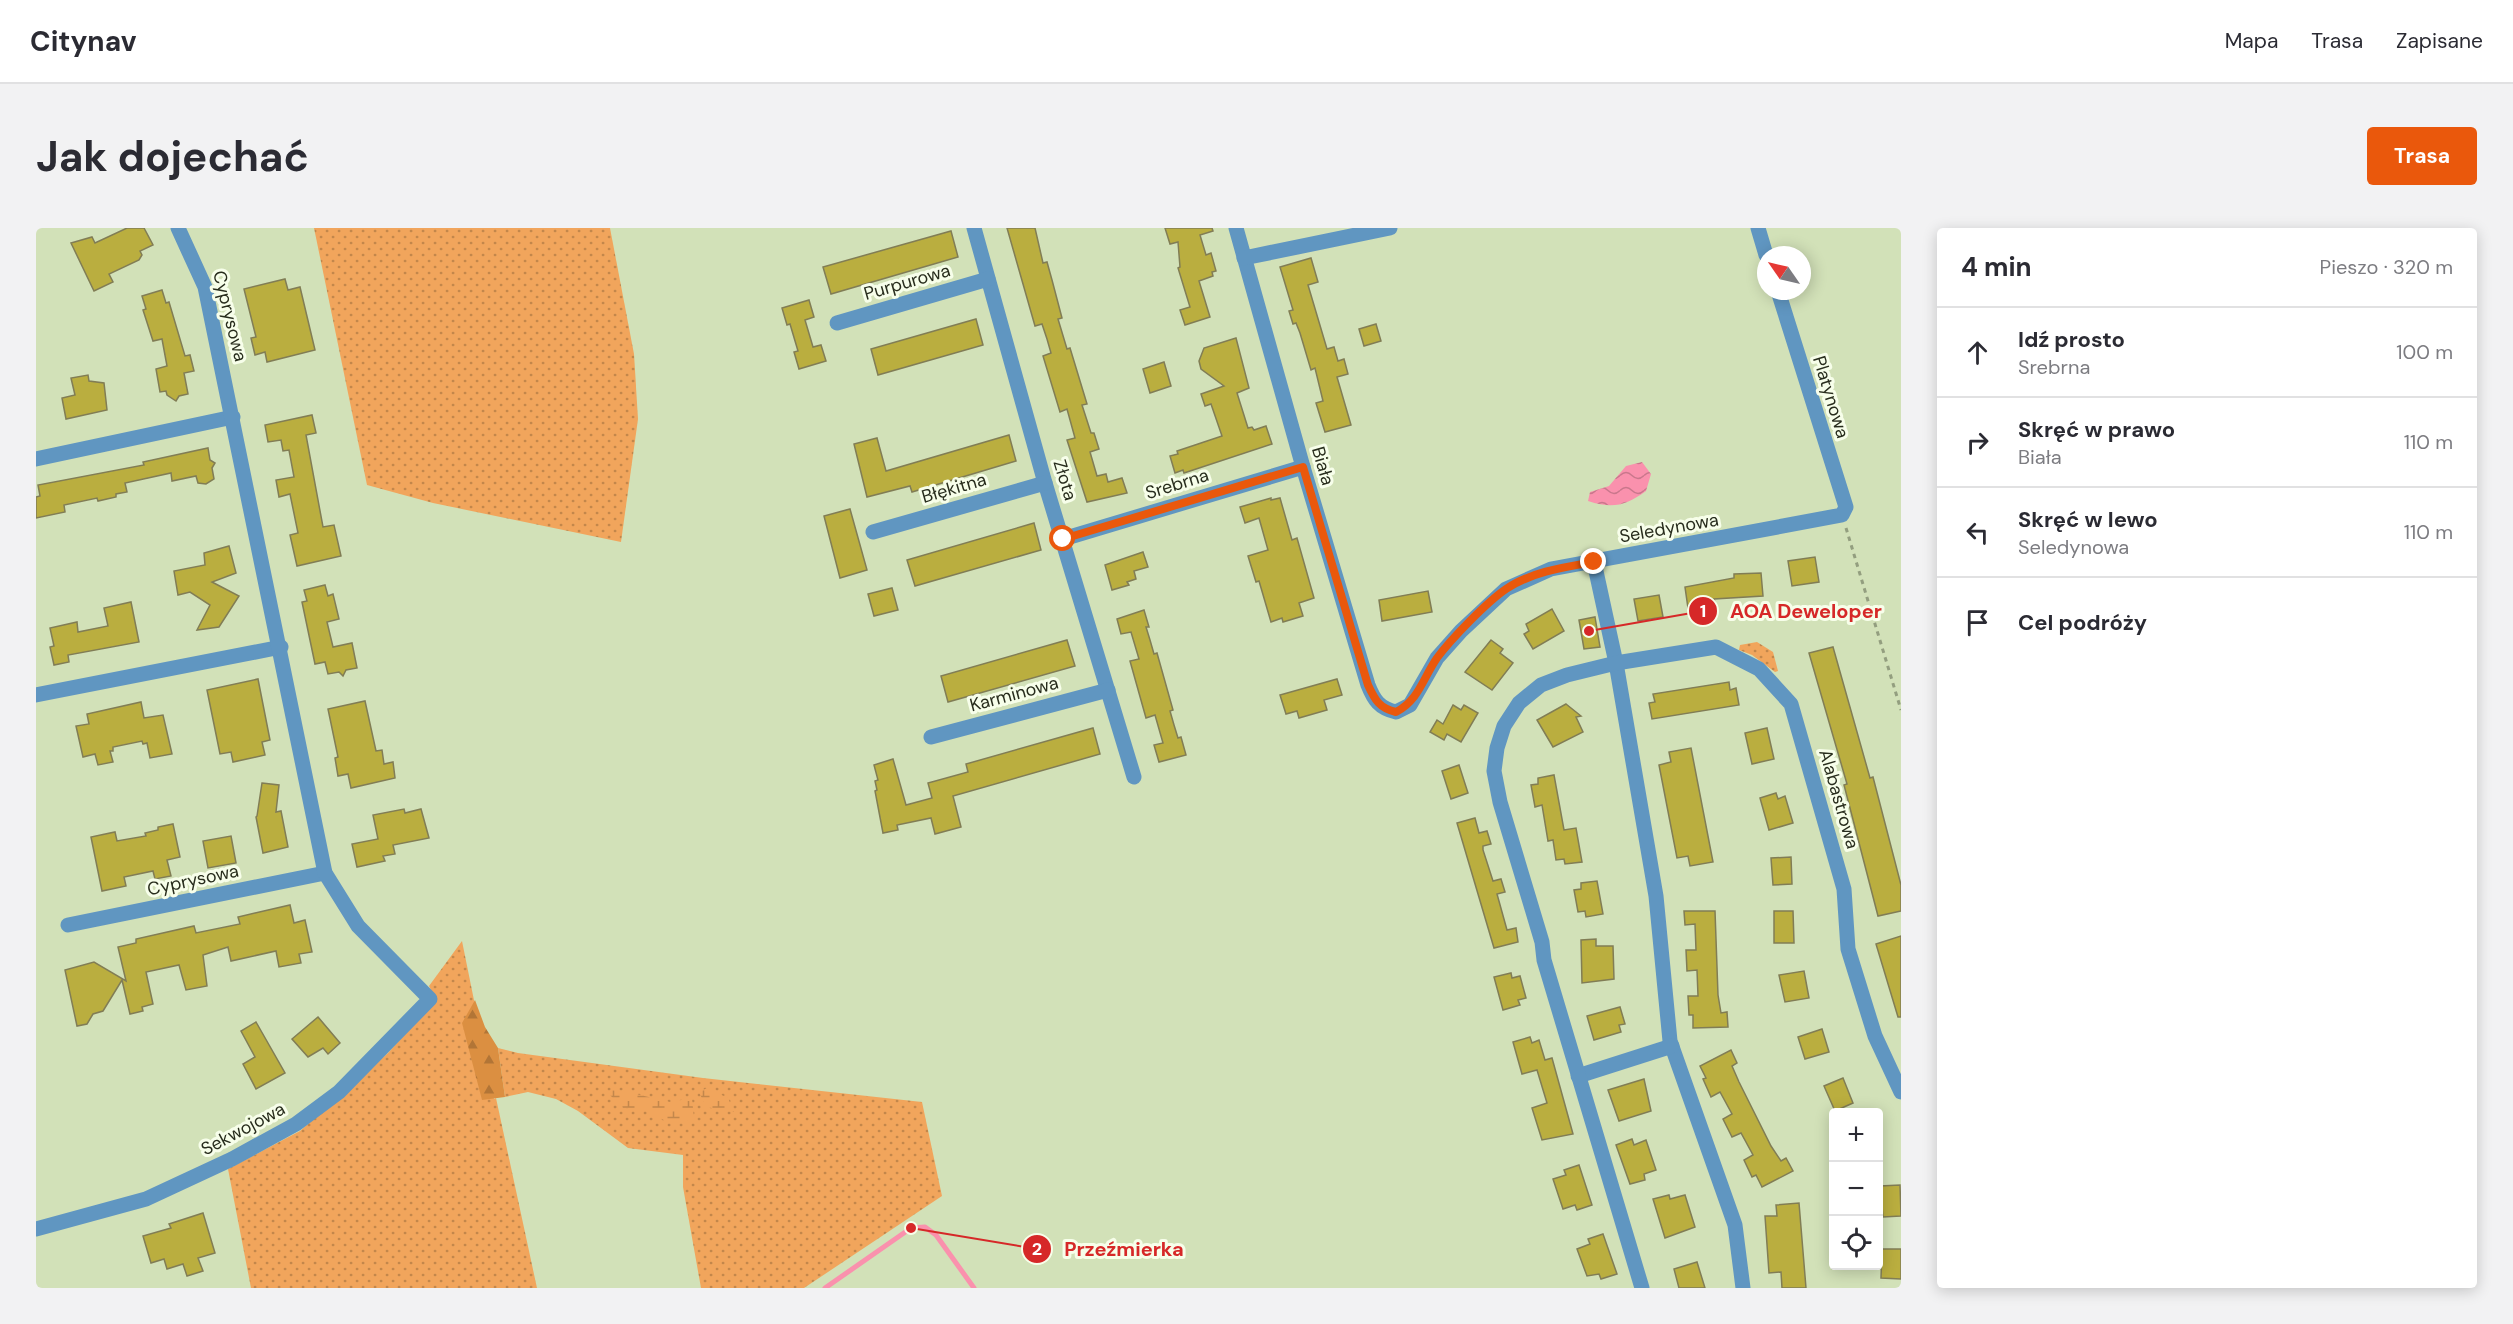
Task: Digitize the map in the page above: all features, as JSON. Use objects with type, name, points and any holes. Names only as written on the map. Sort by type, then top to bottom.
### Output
[{"type":"street","name":"Cyprysowa","points":[[178,228],[205,287],[281,647],[325,873],[358,926],[430,999]]},
{"type":"street","name":"Złota","points":[[974,228],[1045,483],[1134,777]]},
{"type":"street","name":"Biała","points":[[1236,228],[1303,467],[1368,685],[1374,700],[1384,709]]},
{"type":"street","points":[[1244,258],[1390,228]]},
{"type":"street","points":[[1758,228],[1763,246]]},
{"type":"street","name":"Purpurowa","points":[[837,323],[988,279]]},
{"type":"street","name":"Platynowa","points":[[1781,300],[1845,507],[1842,515]]},
{"type":"street","points":[[36,459],[233,417]]},
{"type":"street","name":"Srebrna","points":[[1063,539],[1303,467]]},
{"type":"street","name":"Błękitna","points":[[873,532],[1045,483]]},
{"type":"street","name":"Seledynowa","points":[[1384,709],[1396,712],[1410,705],[1437,658],[1461,631],[1506,589],[1551,569],[1842,515]]},
{"type":"street","points":[[1594,562],[1616,663],[1656,896],[1672,1046],[1733,1220],[1740,1253],[1743,1288]]},
{"type":"street","points":[[36,695],[281,647]]},
{"type":"street","name":"Alabastrowa","points":[[1642,1288],[1544,960],[1542,942],[1500,802],[1494,771],[1504,726],[1519,703],[1541,686],[1567,675],[1616,663],[1716,647],[1759,669],[1791,704],[1845,889],[1848,949],[1875,1036],[1901,1092]]},
{"type":"street","name":"Karminowa","points":[[931,737],[1108,690]]},
{"type":"street","name":"Cyprysowa","points":[[68,925],[325,873]]},
{"type":"street","name":"Sekwojowa","points":[[36,1229],[146,1199],[232,1159],[296,1124],[339,1092],[430,999]]},
{"type":"street","points":[[1578,1076],[1672,1046]]},
{"type":"path","points":[[1842,515],[1901,710]]},
{"type":"green space","points":[[314,228],[610,228],[634,354],[638,419],[621,542],[433,503],[367,485]]},
{"type":"green space","points":[[1757,642],[1773,652],[1778,671],[1775,672],[1752,655],[1739,650],[1740,645]]},
{"type":"green space","points":[[462,941],[494,1099],[496,1098],[537,1288],[251,1288],[228,1169],[300,1131],[388,1053],[436,1000],[429,986]]},
{"type":"green space","points":[[475,1000],[485,1027],[498,1048],[505,1097],[482,1100],[462,1023]]},
{"type":"green space","points":[[498,1048],[518,1053],[703,1078],[922,1102],[942,1196],[804,1288],[701,1288],[683,1187],[683,1155],[628,1148],[578,1111],[556,1099],[528,1092],[505,1097]]},
{"type":"green space","points":[[707,1088],[728,1098],[734,1112],[706,1107],[699,1092]]},
{"type":"green space","points":[[611,1090],[670,1102],[692,1098],[694,1119],[671,1122],[662,1119],[652,1111],[623,1108],[610,1095]]},
{"type":"water","points":[[1642,462],[1651,474],[1646,491],[1618,505],[1588,501],[1590,492],[1609,486],[1626,466]]},
{"type":"building","points":[[127,228],[144,228],[153,245],[140,251],[142,255],[139,260],[109,274],[113,282],[94,291],[71,243],[92,237],[95,243]]},
{"type":"building","points":[[1007,228],[1035,228],[1043,263],[1047,262],[1062,318],[1058,319],[1067,349],[1070,348],[1087,404],[1082,405],[1099,449],[1090,452],[1097,476],[1106,474],[1108,482],[1122,478],[1127,493],[1087,502],[1067,440],[1075,438],[1067,409],[1060,412],[1043,356],[1051,353],[1047,339],[1042,324],[1035,326]]},
{"type":"building","points":[[1165,228],[1212,228],[1213,231],[1200,235],[1206,255],[1211,253],[1216,271],[1212,272],[1213,276],[1199,281],[1210,317],[1185,325],[1180,310],[1190,307],[1178,268],[1180,267],[1178,242],[1170,244]]},
{"type":"building","points":[[951,231],[958,257],[831,294],[823,267]]},
{"type":"building","points":[[1311,258],[1318,282],[1308,285],[1327,349],[1334,347],[1338,361],[1344,359],[1348,374],[1337,377],[1351,425],[1325,432],[1316,403],[1323,401],[1315,368],[1311,370],[1300,333],[1296,323],[1293,324],[1289,311],[1293,310],[1280,267]]},
{"type":"building","points":[[285,279],[288,290],[300,287],[315,350],[267,362],[265,352],[255,355],[251,338],[256,337],[244,289]]},
{"type":"building","points":[[162,290],[166,303],[169,302],[185,356],[190,355],[194,371],[184,373],[188,394],[179,396],[176,401],[167,395],[166,391],[160,392],[156,369],[167,366],[162,339],[153,341],[143,310],[146,309],[142,296]]},
{"type":"building","points":[[809,300],[814,317],[805,320],[813,347],[821,345],[826,361],[799,369],[794,352],[798,351],[790,324],[787,325],[782,308]]},
{"type":"building","points":[[976,319],[983,345],[878,375],[871,349]]},
{"type":"building","points":[[1376,324],[1381,341],[1364,346],[1359,329]]},
{"type":"building","points":[[1236,338],[1249,388],[1237,393],[1248,428],[1252,427],[1254,430],[1266,426],[1272,444],[1184,473],[1183,470],[1175,473],[1170,456],[1178,454],[1177,451],[1222,436],[1211,404],[1205,406],[1201,394],[1224,386],[1201,369],[1199,361],[1204,348]]},
{"type":"building","points":[[1164,362],[1171,386],[1150,393],[1143,369]]},
{"type":"building","points":[[88,375],[89,381],[104,383],[107,410],[66,419],[62,398],[75,395],[71,378]]},
{"type":"building","points":[[312,415],[316,433],[306,435],[323,527],[334,525],[341,556],[297,566],[290,535],[298,533],[290,494],[279,497],[276,480],[294,477],[289,450],[283,451],[281,440],[268,442],[265,425]]},
{"type":"building","points":[[1009,435],[1016,461],[912,492],[910,486],[867,497],[854,444],[877,438],[886,471]]},
{"type":"building","points":[[208,448],[210,460],[215,463],[212,468],[214,479],[206,484],[198,483],[196,476],[172,481],[171,473],[125,483],[127,492],[116,494],[116,497],[98,501],[97,498],[64,505],[65,512],[36,518],[36,497],[40,496],[38,485],[144,465],[143,462]]},
{"type":"building","points":[[1271,498],[1271,500],[1280,498],[1292,540],[1297,538],[1314,598],[1299,603],[1303,616],[1283,622],[1282,618],[1271,622],[1259,581],[1256,582],[1248,556],[1268,550],[1259,518],[1245,523],[1240,507]]},
{"type":"building","points":[[850,509],[867,570],[840,578],[824,516]]},
{"type":"building","points":[[1034,523],[1041,550],[915,586],[907,560]]},
{"type":"building","points":[[229,546],[236,573],[212,582],[239,596],[219,627],[197,630],[210,605],[190,592],[178,595],[174,571],[205,565],[204,553]]},
{"type":"building","points":[[1143,552],[1148,567],[1134,571],[1136,579],[1127,582],[1129,585],[1112,590],[1105,565]]},
{"type":"building","points":[[1815,557],[1819,582],[1792,586],[1788,561]]},
{"type":"building","points":[[1761,573],[1763,596],[1714,599],[1715,603],[1688,608],[1685,587],[1734,578],[1734,574]]},
{"type":"building","points":[[325,585],[328,596],[333,594],[339,619],[327,622],[333,647],[352,643],[357,668],[346,670],[343,676],[339,672],[328,674],[325,662],[315,664],[302,602],[307,601],[304,590]]},
{"type":"building","points":[[892,588],[898,610],[874,616],[868,594]]},
{"type":"building","points":[[1428,591],[1432,612],[1382,621],[1379,600]]},
{"type":"building","points":[[1659,595],[1663,617],[1638,621],[1634,599]]},
{"type":"building","points":[[131,602],[139,642],[68,655],[69,662],[54,665],[50,647],[54,646],[50,628],[77,622],[78,632],[108,626],[104,608]]},
{"type":"building","points":[[1552,609],[1564,631],[1533,649],[1524,634],[1529,631],[1526,624]]},
{"type":"building","points":[[1144,610],[1149,627],[1146,627],[1154,654],[1157,653],[1173,710],[1170,711],[1174,725],[1178,738],[1181,737],[1186,755],[1159,762],[1154,745],[1163,743],[1155,715],[1146,718],[1130,661],[1139,659],[1131,632],[1121,634],[1117,619]]},
{"type":"building","points":[[1595,617],[1600,647],[1584,649],[1579,620]]},
{"type":"building","points":[[1067,640],[1075,666],[948,702],[941,676]]},
{"type":"building","points":[[1491,640],[1503,649],[1500,653],[1513,663],[1492,690],[1465,672]]},
{"type":"building","points":[[1833,647],[1870,778],[1873,777],[1901,885],[1901,911],[1878,916],[1844,785],[1847,784],[1809,653]]},
{"type":"building","points":[[258,679],[270,740],[262,742],[265,755],[233,762],[231,752],[220,754],[207,690]]},
{"type":"building","points":[[1337,679],[1342,695],[1324,700],[1327,710],[1299,718],[1297,711],[1286,714],[1280,695]]},
{"type":"building","points":[[1729,682],[1730,690],[1736,688],[1739,705],[1652,719],[1649,703],[1655,702],[1653,694]]},
{"type":"building","points":[[365,701],[376,751],[382,750],[384,764],[393,762],[395,778],[351,788],[348,774],[338,776],[335,758],[338,757],[328,709]]},
{"type":"building","points":[[141,702],[144,718],[163,715],[172,754],[150,758],[147,743],[143,744],[142,741],[113,747],[113,751],[110,751],[113,762],[98,765],[95,754],[83,757],[76,726],[89,724],[87,714]]},
{"type":"building","points":[[1566,704],[1581,716],[1576,717],[1583,732],[1553,747],[1537,720]]},
{"type":"building","points":[[1453,705],[1461,710],[1464,705],[1478,713],[1461,742],[1447,734],[1444,740],[1430,732],[1437,720],[1443,724]]},
{"type":"building","points":[[1093,728],[1100,754],[953,796],[961,827],[935,834],[931,818],[897,825],[898,830],[883,833],[875,791],[877,790],[875,781],[878,780],[874,765],[893,759],[906,805],[932,798],[928,783],[968,772],[966,764]]},
{"type":"building","points":[[1767,728],[1774,759],[1752,764],[1745,733]]},
{"type":"building","points":[[1691,748],[1713,862],[1690,866],[1688,856],[1677,858],[1659,765],[1671,762],[1669,752]]},
{"type":"building","points":[[1459,765],[1468,793],[1451,799],[1442,771]]},
{"type":"building","points":[[1554,775],[1564,830],[1576,828],[1582,862],[1565,864],[1564,859],[1556,860],[1553,840],[1548,841],[1542,805],[1535,807],[1531,785],[1538,784],[1538,778]]},
{"type":"building","points":[[262,783],[279,785],[276,812],[281,811],[288,847],[263,853],[256,817]]},
{"type":"building","points":[[1776,793],[1778,799],[1785,796],[1793,823],[1769,830],[1760,798]]},
{"type":"building","points":[[404,809],[405,813],[421,809],[429,838],[393,845],[395,854],[383,856],[385,861],[357,867],[352,844],[378,839],[373,815]]},
{"type":"building","points":[[1475,818],[1479,833],[1487,831],[1491,844],[1483,846],[1483,850],[1493,881],[1501,879],[1505,892],[1497,894],[1507,930],[1516,928],[1518,942],[1494,948],[1457,823]]},
{"type":"building","points":[[173,824],[180,857],[167,860],[171,876],[155,879],[153,871],[124,877],[126,886],[102,891],[91,837],[115,832],[117,841],[146,836],[145,833],[158,830],[158,827]]},
{"type":"building","points":[[231,836],[236,863],[208,868],[203,841]]},
{"type":"building","points":[[1791,857],[1792,884],[1773,885],[1771,858]]},
{"type":"building","points":[[1597,881],[1603,914],[1586,917],[1585,911],[1578,912],[1574,890],[1581,889],[1581,883]]},
{"type":"building","points":[[290,905],[294,923],[305,920],[312,952],[299,954],[301,963],[279,967],[276,951],[231,961],[228,947],[203,955],[207,986],[186,990],[179,965],[146,972],[153,1004],[142,1007],[143,1011],[130,1014],[122,980],[103,1011],[93,1014],[87,1024],[77,1026],[65,970],[94,962],[126,981],[118,947],[136,943],[136,939],[194,926],[196,933],[240,924],[238,917]]},
{"type":"building","points":[[1684,911],[1715,911],[1718,995],[1721,1013],[1727,1012],[1728,1027],[1693,1028],[1693,1015],[1689,1015],[1688,996],[1698,996],[1697,970],[1687,971],[1686,950],[1696,950],[1695,924],[1685,925]]},
{"type":"building","points":[[1774,911],[1793,911],[1794,943],[1774,943]]},
{"type":"building","points":[[1901,936],[1901,1017],[1898,1017],[1876,944]]},
{"type":"building","points":[[1596,939],[1596,946],[1613,946],[1614,979],[1582,983],[1581,940]]},
{"type":"building","points":[[1804,971],[1809,998],[1785,1002],[1779,975]]},
{"type":"building","points":[[1511,973],[1512,978],[1520,976],[1526,998],[1518,1000],[1520,1005],[1503,1010],[1494,977]]},
{"type":"building","points":[[1620,1007],[1625,1024],[1619,1025],[1621,1032],[1594,1040],[1587,1016]]},
{"type":"building","points":[[318,1017],[340,1043],[328,1054],[323,1048],[308,1057],[292,1039]]},
{"type":"building","points":[[256,1022],[285,1073],[256,1089],[243,1064],[255,1057],[241,1031]]},
{"type":"building","points":[[1822,1029],[1829,1052],[1805,1059],[1798,1037]]},
{"type":"building","points":[[1530,1037],[1532,1043],[1539,1040],[1545,1060],[1552,1058],[1573,1134],[1542,1140],[1532,1108],[1547,1103],[1537,1070],[1522,1074],[1513,1042]]},
{"type":"building","points":[[1731,1050],[1737,1063],[1732,1066],[1771,1146],[1781,1161],[1786,1158],[1793,1171],[1762,1187],[1756,1175],[1752,1177],[1744,1160],[1753,1155],[1741,1133],[1732,1137],[1723,1119],[1732,1114],[1720,1092],[1711,1097],[1700,1066]]},
{"type":"building","points":[[1843,1078],[1853,1103],[1842,1108],[1834,1108],[1824,1086]]},
{"type":"building","points":[[1644,1079],[1651,1111],[1619,1121],[1608,1090]]},
{"type":"building","points":[[1632,1139],[1634,1145],[1646,1140],[1656,1170],[1644,1174],[1645,1180],[1630,1184],[1616,1145]]},
{"type":"building","points":[[1579,1165],[1592,1205],[1577,1210],[1575,1205],[1563,1209],[1553,1179],[1566,1175],[1564,1170]]},
{"type":"building","points":[[1900,1185],[1901,1216],[1883,1217],[1883,1186]]},
{"type":"building","points":[[1669,1195],[1670,1199],[1685,1195],[1695,1227],[1665,1238],[1653,1199]]},
{"type":"building","points":[[1799,1203],[1806,1288],[1782,1288],[1781,1272],[1769,1273],[1765,1216],[1777,1216],[1776,1205]]},
{"type":"building","points":[[203,1213],[215,1253],[198,1258],[203,1271],[187,1276],[183,1264],[167,1269],[164,1259],[151,1263],[143,1236],[171,1228],[169,1224]]},
{"type":"building","points":[[1603,1234],[1617,1274],[1601,1279],[1599,1274],[1587,1276],[1577,1249],[1590,1244],[1588,1239]]},
{"type":"building","points":[[1883,1249],[1901,1249],[1901,1279],[1881,1278]]},
{"type":"building","points":[[1697,1262],[1705,1288],[1679,1288],[1674,1269]]},
{"type":"waterway","points":[[825,1288],[911,1228],[925,1227],[936,1235],[974,1288]]},
{"type":"place","name":"AOA Deweloper","points":[[1589,631]]},
{"type":"place","name":"Przeźmierka","points":[[911,1228]]},
{"type":"route","points":[[1063,539],[1303,467],[1368,685],[1374,700],[1384,709],[1396,712],[1410,705],[1437,658],[1461,631],[1506,589],[1551,569],[1594,562]]}]
